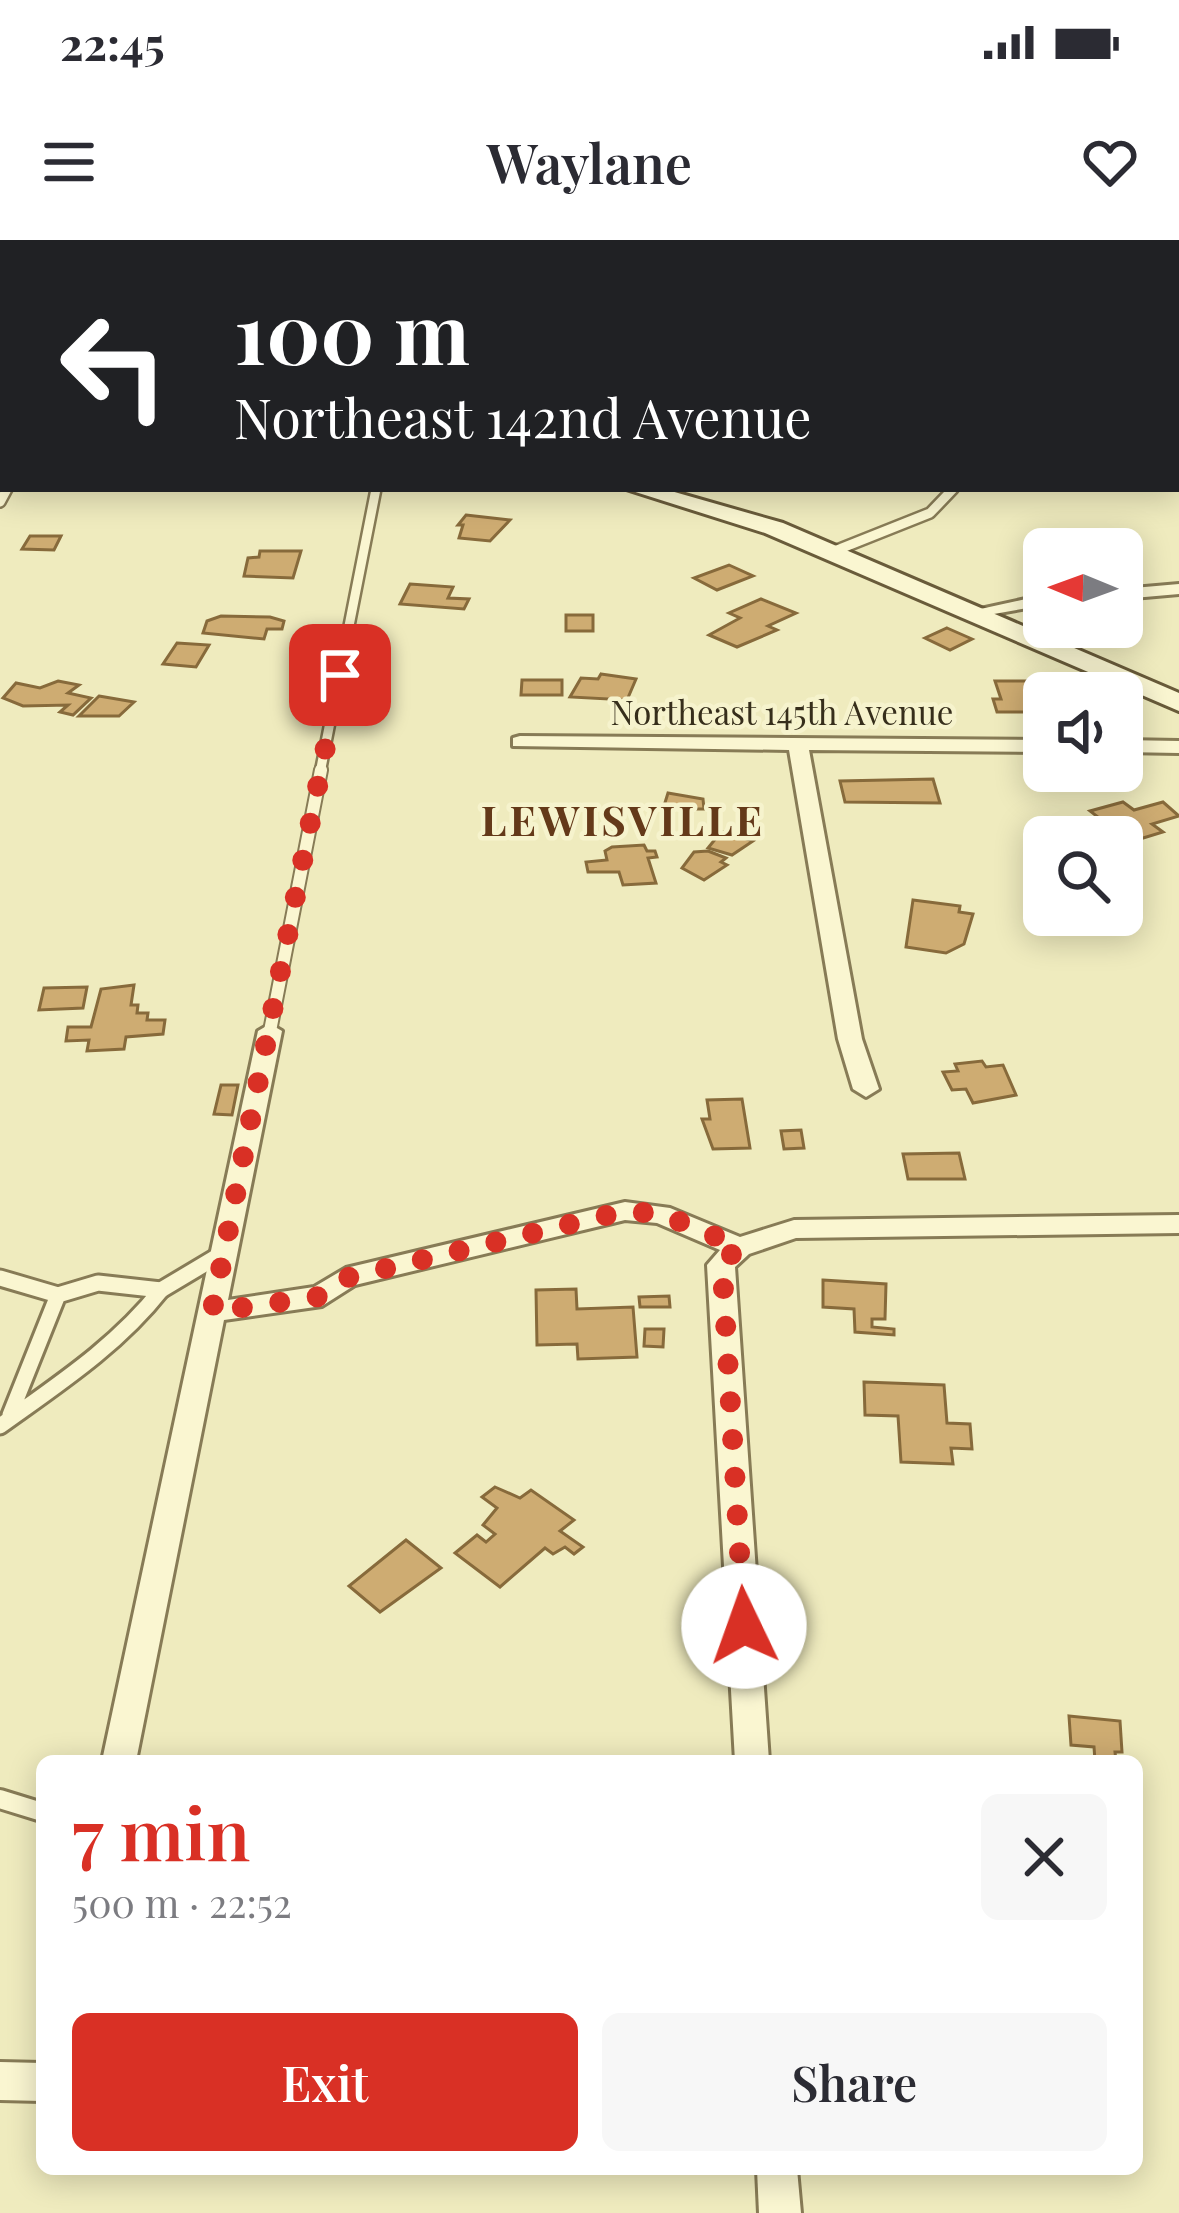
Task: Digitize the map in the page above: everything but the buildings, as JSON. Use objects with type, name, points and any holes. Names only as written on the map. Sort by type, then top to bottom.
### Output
[{"type":"main road","points":[[650,492],[730,513],[832,552],[1179,703]]},
{"type":"street","points":[[1143,592],[1179,589]]},
{"type":"street","points":[[971,613],[1023,604]]},
{"type":"street","name":"Northeast 145th Avenue","points":[[520,742],[1023,746]]},
{"type":"street","points":[[798,744],[850,1039],[866,1089]]},
{"type":"street","points":[[1143,746],[1179,747]]},
{"type":"street","points":[[119,1755],[270,1031]]},
{"type":"street","points":[[212,1312],[322,1296],[346,1278],[625,1211],[661,1214],[739,1246]]},
{"type":"street","points":[[752,1755],[722,1265],[739,1246],[794,1229],[1179,1224]]},
{"type":"street","points":[[0,2081],[36,2082]]},
{"type":"street","points":[[777,2175],[780,2213]]},
{"type":"lane","points":[[270,1031],[375,492]]},
{"type":"lane","points":[[832,552],[930,513],[950,492]]},
{"type":"lane","points":[[5,1420],[80,1370],[140,1317],[161,1290],[224,1252]]},
{"type":"lane","points":[[0,1279],[58,1295],[98,1282],[161,1290]]},
{"type":"lane","points":[[5,1420],[58,1295]]},
{"type":"lane","points":[[0,1798],[36,1810]]},
{"type":"district","name":"LEWISVILLE","points":[[623,819]]},
{"type":"route","points":[[340,675],[212,1312],[322,1296],[346,1278],[625,1211],[661,1214],[739,1246],[722,1265],[744,1626]]}]
